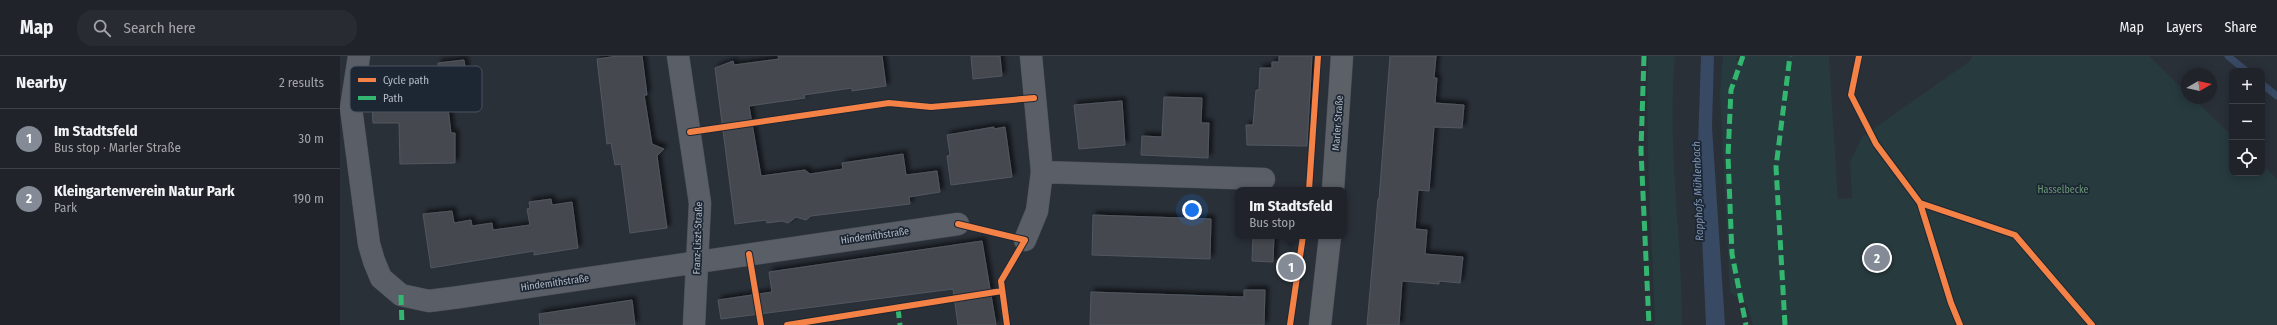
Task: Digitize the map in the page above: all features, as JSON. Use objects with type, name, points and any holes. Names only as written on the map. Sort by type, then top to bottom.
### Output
[{"type":"main road","name":"Marler Straße","points":[[1333,187],[1342,56]]},
{"type":"main road","points":[[1320,325],[1330,239]]},
{"type":"street","name":"Hindemithstraße","points":[[357,66],[359,56]]},
{"type":"street","name":"Franz-Liszt-Straße","points":[[678,56],[700,203],[694,325]]},
{"type":"street","points":[[1025,240],[1037,211],[1042,172],[1031,56]]},
{"type":"street","name":"Hindemithstraße","points":[[352,112],[369,244],[381,278],[401,295],[429,301],[958,224]]},
{"type":"street","points":[[1042,172],[1264,179]]},
{"type":"green space","points":[[1648,56],[1675,56],[1673,123],[1682,325],[1655,325],[1647,123]]},
{"type":"green space","name":"Hasselbecke","points":[[1723,56],[1737,56],[1736,60],[1743,62],[1745,56],[1829,56],[1838,199],[1852,198],[1850,162],[1862,137],[1970,61],[1972,56],[2149,56],[2181,87],[2181,104],[2199,104],[2229,133],[2229,176],[2265,176],[2265,167],[2277,179],[2277,325],[1753,325],[1747,305],[1730,292],[1720,93]]},
{"type":"water","points":[[1701,56],[1714,56],[1712,127],[1725,325],[1706,325],[1698,146]]},
{"type":"building","points":[[618,56],[642,56],[647,95],[644,95],[652,144],[664,149],[657,156],[667,228],[630,233],[621,164],[615,165],[611,143],[607,144],[597,59]]},
{"type":"building","points":[[778,56],[882,56],[886,86],[852,91],[852,88],[804,95],[805,98],[749,106],[761,176],[805,170],[810,174],[843,169],[842,163],[903,154],[906,175],[937,171],[940,192],[909,197],[910,204],[811,216],[806,220],[796,217],[788,223],[782,221],[767,223],[766,220],[735,224],[715,68],[733,61],[734,65],[779,59]]},
{"type":"building","points":[[971,56],[1000,56],[1002,76],[973,79]]},
{"type":"building","points":[[1279,56],[1312,56],[1307,146],[1247,145],[1246,125],[1253,125],[1256,90],[1259,90],[1260,68],[1272,68],[1272,62],[1279,62]]},
{"type":"building","points":[[1390,56],[1436,56],[1434,78],[1437,78],[1435,103],[1464,105],[1462,128],[1434,127],[1429,191],[1418,190],[1415,229],[1427,230],[1425,254],[1463,257],[1460,283],[1439,281],[1439,284],[1402,281],[1399,325],[1367,325],[1379,199]]},
{"type":"building","points":[[464,60],[465,66],[438,66],[438,63]]},
{"type":"building","points":[[1164,97],[1202,98],[1201,123],[1209,123],[1208,158],[1141,155],[1142,136],[1162,137]]},
{"type":"building","points":[[1122,101],[1125,145],[1079,149],[1074,105]]},
{"type":"building","points":[[372,112],[448,112],[451,133],[455,133],[455,163],[400,164],[399,123],[373,123]]},
{"type":"building","points":[[994,127],[994,129],[1005,127],[1012,177],[951,185],[947,156],[950,155],[947,135]]},
{"type":"building","points":[[551,199],[552,205],[572,202],[578,248],[534,255],[534,251],[431,268],[423,214],[452,211],[454,223],[471,220],[472,226],[492,223],[493,230],[530,225],[527,209],[530,208],[529,202]]},
{"type":"building","points":[[1093,215],[1211,219],[1210,259],[1092,255]]},
{"type":"building","points":[[1253,239],[1274,239],[1273,262],[1252,261]]},
{"type":"building","points":[[982,241],[996,325],[958,325],[953,289],[721,319],[718,300],[772,292],[769,272]]},
{"type":"building","points":[[1244,290],[1265,290],[1264,325],[1090,325],[1091,292],[1244,297]]},
{"type":"building","points":[[632,300],[635,325],[540,325],[539,314]]},
{"type":"waterway","points":[[2228,56],[2242,68]]},
{"type":"waterway","points":[[2265,86],[2277,96]]},
{"type":"marked path","points":[[1644,56],[1641,150],[1649,325]]},
{"type":"marked path","points":[[1743,56],[1731,90],[1728,156],[1732,254],[1746,325]]},
{"type":"marked path","points":[[1785,325],[1776,167],[1790,56]]},
{"type":"marked path","points":[[401,295],[402,325]]},
{"type":"marked path","points":[[898,308],[900,325]]},
{"type":"cycle path","points":[[1309,187],[1318,56]]},
{"type":"cycle path","points":[[1859,56],[1851,95],[1876,144],[1920,203],[1951,303],[1960,325]]},
{"type":"cycle path","points":[[690,132],[889,103],[931,107],[1034,98]]},
{"type":"cycle path","points":[[1920,203],[2015,235],[2092,325]]},
{"type":"cycle path","points":[[958,224],[1025,240],[1001,281],[1007,325]]},
{"type":"cycle path","points":[[1290,325],[1303,239]]},
{"type":"cycle path","points":[[749,254],[761,325]]},
{"type":"cycle path","points":[[787,325],[1002,291]]},
{"type":"place","name":"Kleingartenverein Natur Park","points":[[1877,258]]},
{"type":"place","name":"Im Stadtsfeld","points":[[1291,267]]},
{"type":"water label","name":"Rapphofs Mühlenbach","points":[[1698,191]]}]
